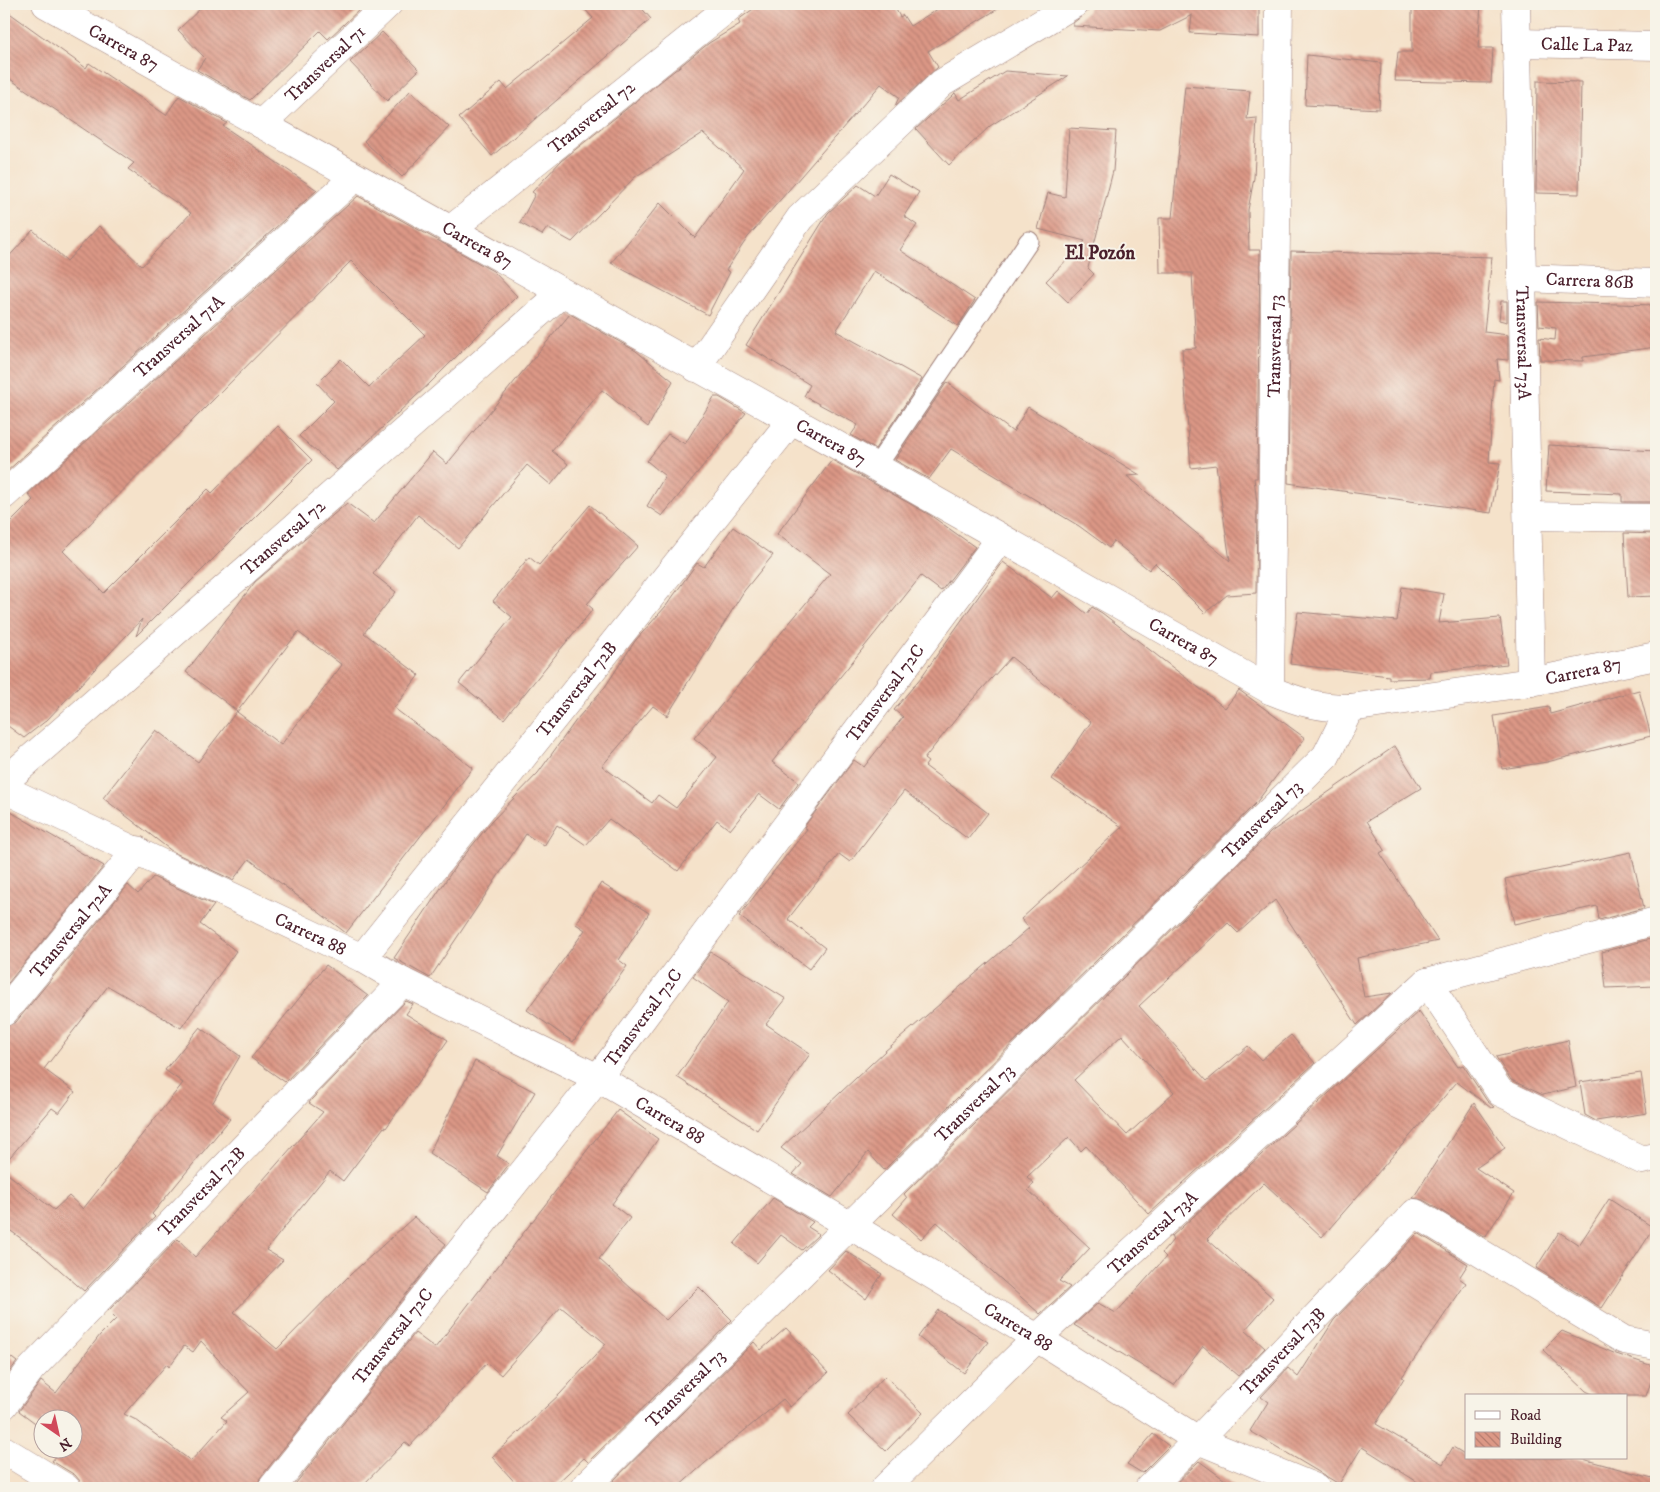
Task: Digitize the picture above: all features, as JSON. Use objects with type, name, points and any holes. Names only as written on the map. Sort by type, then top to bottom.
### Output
[{"type":"street","name":"Carrera 87","points":[[46,4],[876,467],[1000,539],[1270,690],[1300,703],[1328,708],[1350,708],[1532,682],[1656,656]]},
{"type":"street","name":"Transversal 71","points":[[261,124],[388,4]]},
{"type":"street","name":"Transversal 72","points":[[450,230],[733,4]]},
{"type":"street","points":[[696,368],[808,212],[942,83],[1074,4]]},
{"type":"street","name":"Transversal 73","points":[[1270,690],[1279,4]]},
{"type":"street","name":"Transversal 73A","points":[[1516,4],[1532,682]]},
{"type":"street","name":"Calle La Paz","points":[[1517,43],[1656,46]]},
{"type":"street","name":"Transversal 71A","points":[[7,488],[355,177]]},
{"type":"street","name":"Carrera 86B","points":[[1522,278],[1656,283]]},
{"type":"street","name":"Transversal 72","points":[[4,782],[562,293]]},
{"type":"street","name":"Transversal 72B","points":[[362,958],[791,421]]},
{"type":"street","points":[[1528,516],[1656,518]]},
{"type":"street","name":"Transversal 72C","points":[[272,1488],[598,1078],[1000,539]]},
{"type":"street","name":"Transversal 73","points":[[584,1488],[1326,756],[1350,708]]},
{"type":"street","name":"Carrera 88","points":[[4,788],[362,958],[403,982],[598,1078],[851,1226],[1037,1338],[1198,1440],[1316,1488]]},
{"type":"street","name":"Transversal 72A","points":[[4,1012],[137,850]]},
{"type":"street","points":[[1656,921],[1427,982],[1500,1092],[1642,1160],[1656,1157]]},
{"type":"street","name":"Transversal 72B","points":[[4,1405],[31,1369],[403,982]]},
{"type":"street","name":"Transversal 73A","points":[[885,1488],[1037,1338],[1427,982]]},
{"type":"street","name":"Transversal 73B","points":[[1149,1488],[1198,1440],[1415,1213],[1624,1340],[1656,1346]]},
{"type":"street","points":[[4,1450],[66,1488]]},
{"type":"lane","points":[[876,467],[1029,241]]},
{"type":"building","points":[[205,4],[355,4],[360,9],[328,39],[320,31],[250,100],[197,70],[205,58],[178,30]]},
{"type":"building","points":[[580,4],[638,4],[651,19],[492,156],[459,118],[501,82],[507,89],[593,18]]},
{"type":"building","points":[[760,4],[893,4],[900,17],[903,15],[910,26],[946,4],[1006,4],[928,51],[938,67],[895,106],[899,97],[881,84],[748,237],[726,270],[730,272],[708,315],[611,263],[660,203],[695,238],[744,169],[703,133],[635,177],[572,242],[547,228],[542,235],[520,223],[535,194],[532,192],[561,161],[709,43],[740,24],[738,20]]},
{"type":"building","points":[[1090,4],[1259,4],[1259,37],[1190,33],[1192,15],[1160,31],[1073,26],[1073,23],[1087,12]]},
{"type":"building","points":[[1412,4],[1481,4],[1478,48],[1493,48],[1491,83],[1395,81],[1398,52],[1412,52]]},
{"type":"building","points":[[4,9],[86,68],[89,63],[166,115],[179,96],[227,123],[223,126],[317,190],[5,473],[4,262],[33,230],[67,261],[99,226],[142,266],[191,213],[128,169],[134,163],[4,75]]},
{"type":"building","points":[[382,32],[419,70],[387,101],[350,62]]},
{"type":"building","points":[[1307,55],[1381,63],[1379,109],[1305,105]]},
{"type":"building","points":[[1005,71],[1068,76],[990,126],[949,165],[916,129],[955,93],[959,100]]},
{"type":"building","points":[[1537,81],[1581,82],[1579,194],[1536,193]]},
{"type":"building","points":[[1185,86],[1250,91],[1247,119],[1257,118],[1254,178],[1248,210],[1249,250],[1260,250],[1257,478],[1254,478],[1257,503],[1256,593],[1227,595],[1205,613],[1155,563],[1149,570],[1114,541],[1109,548],[1079,526],[951,449],[929,479],[895,460],[947,382],[1013,432],[1028,407],[1140,475],[1127,476],[1230,561],[1216,465],[1191,468],[1182,349],[1196,348],[1192,273],[1160,273],[1159,218],[1172,218]]},
{"type":"building","points":[[410,91],[449,127],[402,177],[364,141]]},
{"type":"building","points":[[1069,128],[1116,131],[1113,171],[1088,268],[1094,274],[1068,302],[1046,281],[1085,241],[1038,229],[1048,193],[1065,197]]},
{"type":"building","points":[[889,174],[919,192],[904,216],[917,225],[900,250],[975,300],[958,326],[874,271],[836,331],[922,379],[875,449],[851,435],[858,425],[804,396],[810,385],[746,345],[828,213],[858,185],[875,196]]},
{"type":"building","points":[[358,196],[493,271],[517,296],[430,383],[337,470],[299,436],[334,401],[317,383],[341,359],[369,387],[425,335],[351,261],[63,551],[104,593],[208,489],[212,493],[278,426],[312,460],[136,636],[142,619],[47,720],[24,738],[4,723],[4,529],[33,500],[28,494]]},
{"type":"building","points":[[1291,251],[1492,257],[1484,332],[1508,335],[1508,360],[1497,359],[1499,380],[1494,379],[1489,462],[1500,463],[1491,513],[1288,483]]},
{"type":"building","points":[[1501,301],[1507,301],[1507,322],[1499,320]]},
{"type":"building","points":[[1538,302],[1656,305],[1656,347],[1583,357],[1583,361],[1540,360],[1539,338],[1555,340],[1556,328],[1539,326]]},
{"type":"building","points":[[570,314],[636,351],[673,381],[648,427],[602,390],[552,451],[568,464],[551,485],[527,465],[458,548],[418,515],[373,574],[396,592],[364,633],[419,675],[394,708],[473,768],[346,933],[249,859],[233,880],[173,852],[103,798],[156,730],[198,762],[237,711],[186,672],[255,582],[347,503],[374,523],[433,452],[447,464]],"holes":[[[298,632],[342,665],[281,745],[237,712]]]},
{"type":"building","points":[[714,397],[719,397],[746,413],[662,516],[647,506],[665,476],[647,461],[668,434],[685,444]]},
{"type":"building","points":[[1549,445],[1656,451],[1656,502],[1622,502],[1622,494],[1546,491]]},
{"type":"building","points":[[832,460],[930,515],[975,547],[941,591],[921,576],[772,762],[799,782],[779,809],[759,794],[730,830],[717,820],[678,871],[609,819],[586,845],[557,825],[544,846],[526,834],[430,978],[394,958],[455,867],[492,821],[538,773],[577,719],[605,687],[635,641],[666,606],[697,563],[704,567],[733,527],[773,555],[744,591],[667,716],[653,706],[602,766],[652,803],[658,795],[676,808],[717,757],[694,738],[830,574],[777,534]]},
{"type":"building","points":[[590,505],[638,546],[587,604],[593,609],[504,719],[459,683],[512,617],[493,601],[529,557],[539,565]]},
{"type":"building","points":[[1624,533],[1656,534],[1656,596],[1628,597]]},
{"type":"building","points":[[1003,562],[1052,598],[1058,591],[1087,614],[1092,607],[1102,613],[1225,708],[1239,690],[1305,738],[1256,803],[884,1170],[868,1152],[832,1197],[793,1174],[802,1164],[781,1148],[885,1051],[1029,928],[1021,919],[1122,827],[1052,779],[1091,722],[1011,657],[963,710],[924,759],[928,762],[925,766],[988,813],[968,839],[904,791],[850,862],[839,854],[788,919],[825,948],[809,969],[739,916],[807,829],[804,827],[854,760],[864,767],[903,717],[894,710],[922,676]]},
{"type":"building","points":[[1402,587],[1444,594],[1439,623],[1500,618],[1507,664],[1431,672],[1430,678],[1389,679],[1389,676],[1290,664],[1298,612],[1397,621]]},
{"type":"building","points":[[1639,690],[1651,736],[1547,762],[1502,769],[1494,716],[1549,707],[1550,714]]},
{"type":"building","points":[[1395,746],[1421,788],[1367,821],[1385,850],[1380,853],[1438,941],[1357,958],[1364,997],[1392,993],[1357,1025],[1275,900],[1238,933],[1228,923],[1139,1006],[1207,1081],[1248,1046],[1261,1060],[1291,1035],[1315,1063],[1149,1214],[1086,1146],[1081,1151],[1069,1137],[1027,1177],[1034,1183],[1028,1190],[1090,1248],[1059,1281],[1070,1287],[1040,1314],[937,1222],[921,1239],[893,1214],[907,1198],[904,1194],[1271,832]],"holes":[[[1122,1035],[1174,1092],[1127,1135],[1074,1080]]]},
{"type":"building","points":[[4,808],[104,866],[4,988]]},
{"type":"building","points":[[1631,852],[1644,908],[1599,920],[1597,906],[1514,924],[1505,879]]},
{"type":"building","points":[[153,877],[214,905],[200,924],[236,951],[181,1028],[108,986],[44,1069],[75,1092],[59,1113],[52,1108],[4,1164],[4,1027],[16,1022],[128,885],[138,894]]},
{"type":"building","points":[[601,883],[649,913],[619,960],[627,966],[573,1042],[527,1010],[585,930],[576,924]]},
{"type":"building","points":[[1650,939],[1651,941],[1656,940],[1656,986],[1606,988],[1602,952]]},
{"type":"building","points":[[711,952],[786,999],[766,1024],[810,1054],[757,1130],[677,1077],[728,1002],[693,977]]},
{"type":"building","points":[[326,965],[368,996],[285,1082],[251,1058]]},
{"type":"building","points":[[406,1001],[413,1004],[406,1014],[448,1040],[386,1128],[384,1127],[343,1181],[330,1171],[266,1250],[283,1260],[234,1312],[277,1349],[351,1274],[414,1217],[446,1244],[260,1478],[257,1488],[82,1488],[80,1481],[75,1475],[52,1461],[82,1460],[82,1410],[32,1410],[32,1421],[19,1411],[41,1381],[56,1393],[100,1335],[116,1319],[108,1311],[178,1239],[195,1257],[323,1112],[309,1103]],"holes":[[[201,1341],[249,1392],[221,1417],[227,1421],[191,1461],[136,1420],[124,1414],[167,1364],[169,1367],[184,1346],[193,1352]]]},
{"type":"building","points":[[1419,1011],[1458,1067],[1463,1065],[1487,1101],[1494,1107],[1491,1108],[1457,1082],[1322,1237],[1264,1183],[1207,1239],[1273,1298],[1245,1330],[1265,1348],[1238,1376],[1203,1346],[1174,1385],[1074,1325],[1098,1303],[1116,1313],[1166,1257],[1162,1253],[1173,1240],[1171,1237]]},
{"type":"building","points":[[200,1027],[240,1056],[212,1104],[230,1119],[152,1214],[155,1217],[84,1291],[37,1250],[4,1226],[4,1171],[54,1210],[69,1196],[83,1209],[183,1083],[165,1070]]},
{"type":"building","points":[[1568,1040],[1576,1087],[1543,1095],[1511,1080],[1496,1057]]},
{"type":"building","points":[[475,1061],[535,1092],[497,1156],[509,1164],[488,1192],[429,1153]]},
{"type":"building","points":[[1641,1073],[1647,1113],[1596,1121],[1585,1115],[1580,1082]]},
{"type":"building","points":[[1474,1103],[1505,1148],[1476,1168],[1514,1193],[1485,1237],[1423,1200],[1413,1198]]},
{"type":"building","points":[[618,1110],[658,1139],[612,1204],[630,1218],[599,1259],[666,1320],[699,1287],[732,1320],[588,1462],[584,1458],[552,1488],[520,1488],[492,1457],[560,1394],[606,1344],[561,1307],[501,1375],[487,1363],[410,1446],[405,1442],[360,1488],[292,1488],[415,1333],[435,1348]]},
{"type":"building","points":[[773,1198],[813,1222],[808,1227],[819,1234],[802,1250],[781,1235],[757,1263],[734,1244]]},
{"type":"building","points":[[1609,1199],[1654,1228],[1602,1308],[1536,1268],[1559,1232],[1579,1245]]},
{"type":"building","points":[[1418,1233],[1468,1264],[1459,1278],[1466,1283],[1402,1377],[1404,1378],[1376,1424],[1443,1464],[1453,1447],[1465,1454],[1465,1460],[1586,1460],[1656,1479],[1656,1488],[1427,1488],[1362,1447],[1339,1484],[1250,1431],[1268,1402],[1261,1397],[1288,1368],[1298,1377],[1334,1320]]},
{"type":"building","points":[[846,1251],[882,1274],[866,1299],[828,1270]]},
{"type":"building","points":[[938,1310],[988,1342],[964,1373],[918,1337]]},
{"type":"building","points":[[786,1328],[828,1373],[790,1407],[783,1399],[677,1488],[612,1488],[609,1485],[754,1342],[761,1350]]},
{"type":"building","points":[[1562,1331],[1616,1354],[1656,1367],[1646,1396],[1592,1394],[1586,1391],[1543,1350]]},
{"type":"building","points":[[4,1352],[17,1362],[4,1379]]},
{"type":"building","points":[[885,1376],[923,1413],[886,1451],[848,1415]]},
{"type":"building","points":[[1153,1434],[1169,1446],[1142,1473],[1127,1464]]},
{"type":"building","points":[[1199,1461],[1236,1488],[1171,1488]]},
{"type":"district","name":"El Pozón","points":[[1100,252]]}]
